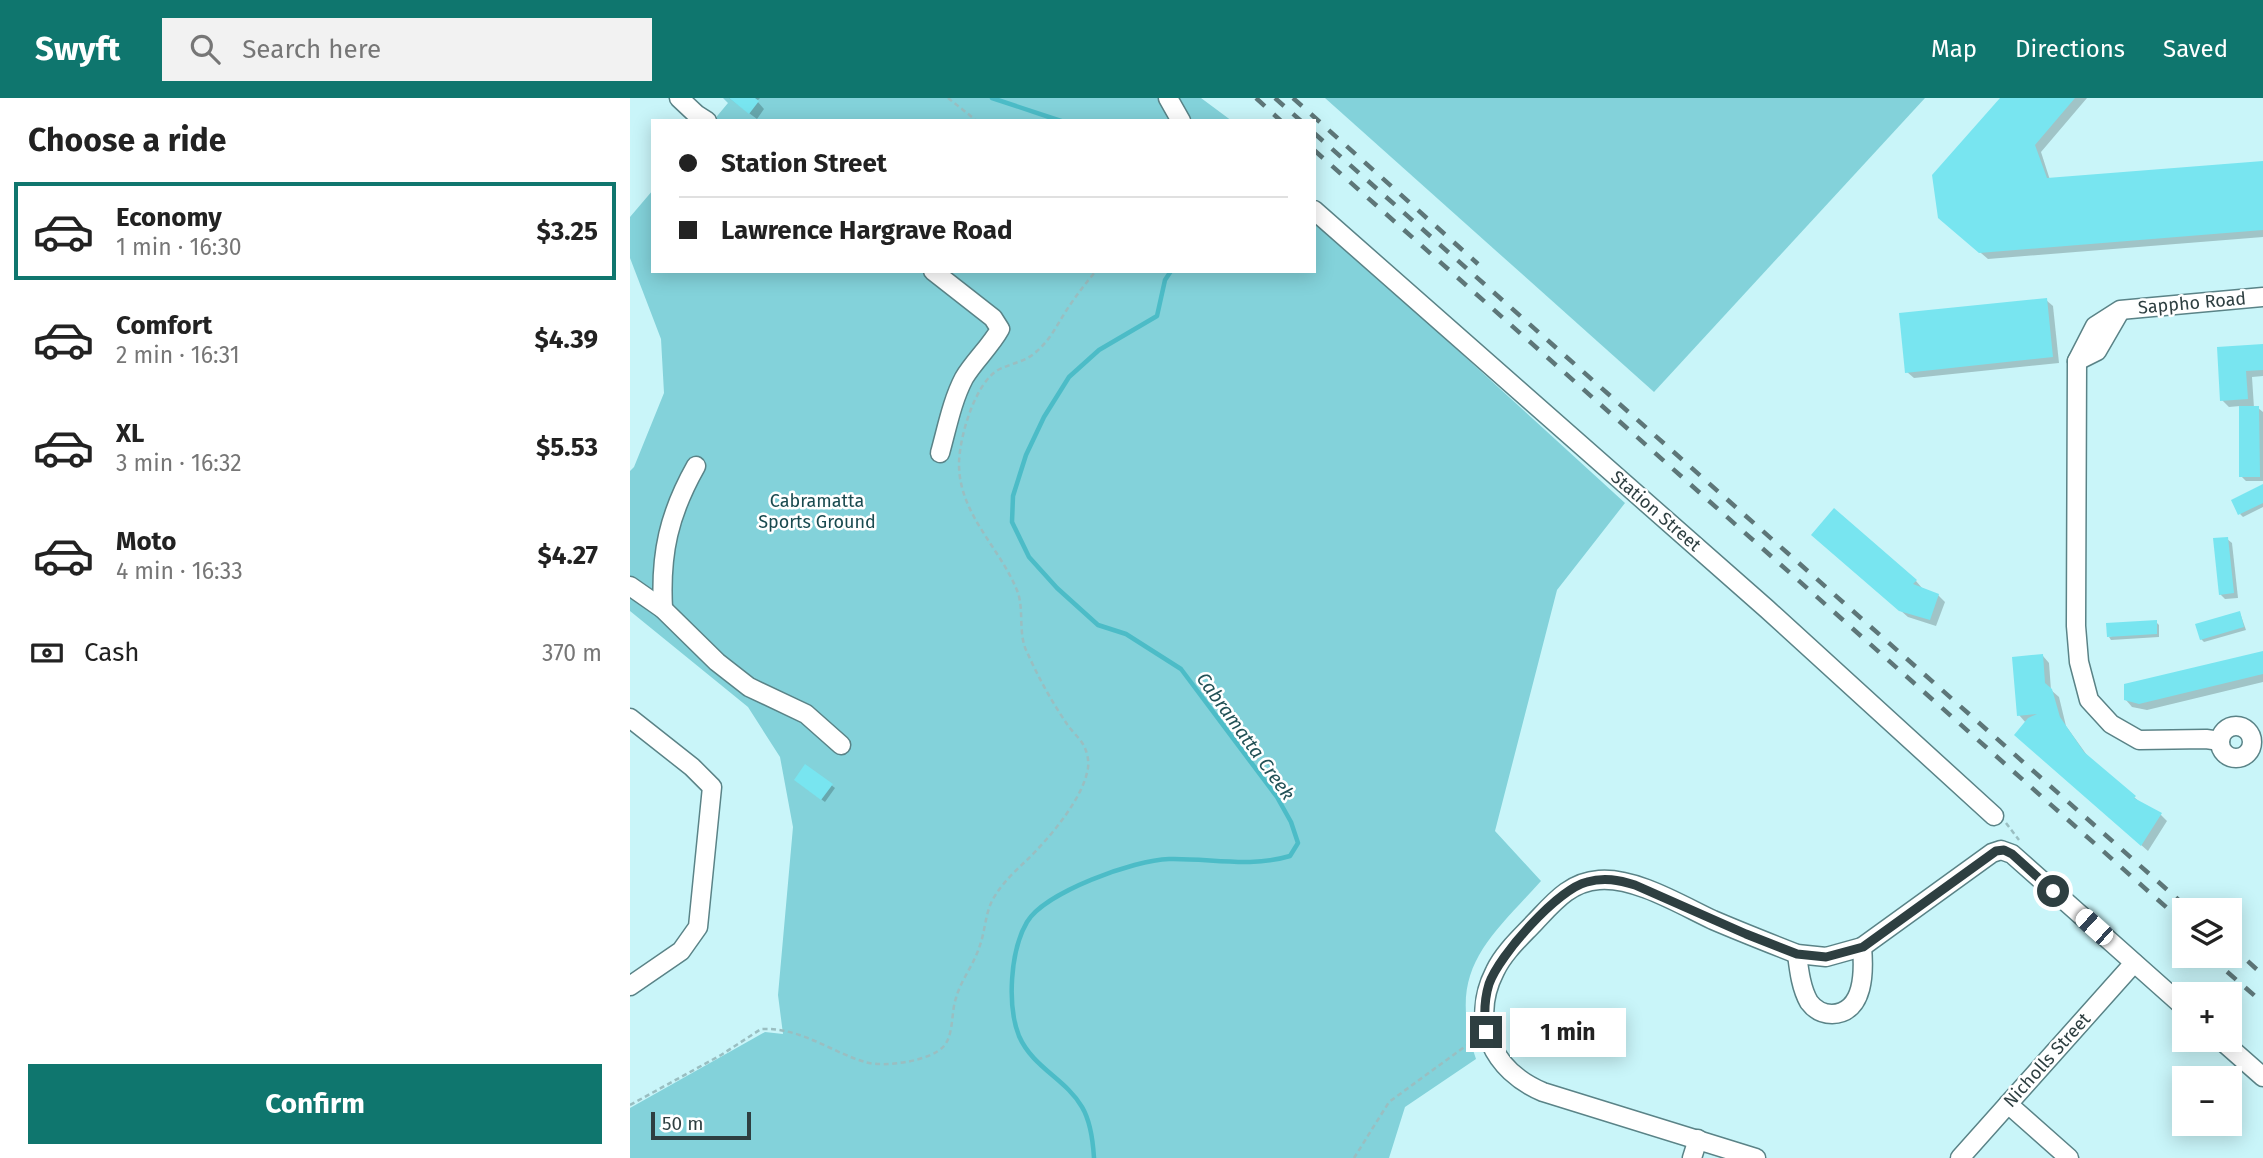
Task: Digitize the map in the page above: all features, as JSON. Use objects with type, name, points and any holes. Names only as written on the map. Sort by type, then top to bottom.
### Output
[{"type":"street","points":[[679,98],[704,119]]},
{"type":"street","points":[[1168,98],[1180,119]]},
{"type":"street","name":"Station Street","points":[[1316,212],[1767,609],[1994,816]]},
{"type":"street","points":[[936,273],[993,318],[1000,329],[964,378],[940,453]]},
{"type":"street","name":"Sappho Road","points":[[2256,731],[2251,739],[2250,749],[2237,758],[2223,751],[2220,741],[2139,740],[2111,724],[2089,700],[2079,662],[2076,626],[2077,361],[2097,351],[2120,310],[2263,297]]},
{"type":"street","points":[[663,609],[661,573],[667,537],[679,496],[696,466]]},
{"type":"street","points":[[630,586],[663,609],[717,662],[749,687],[806,714],[841,745]]},
{"type":"street","points":[[630,718],[692,767],[712,787],[698,927],[681,951],[630,986]]},
{"type":"street","points":[[1756,1158],[1543,1092],[1524,1084],[1502,1063],[1488,1037],[1485,1023],[1486,996],[1501,961],[1562,894],[1587,882],[1612,880],[1635,885],[1797,954],[1826,957],[1863,947],[1992,853],[2001,850],[2008,852],[2172,996]]},
{"type":"street","points":[[1797,954],[1800,975],[1810,1004],[1822,1013],[1838,1013],[1846,1010],[1858,996],[1865,971],[1863,947]]},
{"type":"street","name":"Nicholls Street","points":[[1961,1158],[2134,963]]},
{"type":"street","points":[[2235,1052],[2263,1077]]},
{"type":"street","points":[[2008,1104],[2069,1158]]},
{"type":"street","points":[[1692,1158],[1699,1139]]},
{"type":"path","points":[[948,98],[974,119]]},
{"type":"path","points":[[630,1105],[722,1055],[761,1029],[787,1032],[866,1062],[885,1065],[906,1063],[943,1048],[948,1037],[955,1000],[980,947],[992,902],[1013,873],[1062,819],[1078,794],[1088,768],[1083,743],[1066,723],[1025,649],[1018,595],[1004,563],[973,518],[962,490],[959,463],[971,405],[984,382],[997,370],[1023,361],[1037,352],[1052,335],[1065,312],[1094,273]]},
{"type":"path","points":[[1354,1158],[1389,1101],[1473,1040],[1488,1037]]},
{"type":"green space","points":[[723,98],[1201,98],[1229,119],[715,119],[728,103]]},
{"type":"green space","points":[[1325,98],[1925,98],[1654,392]]},
{"type":"green space","name":"Cabramatta Sports Ground","points":[[651,192],[651,273],[1316,273],[1316,221],[1625,503],[1557,590],[1495,831],[1541,881],[1488,941],[1469,980],[1466,1003],[1468,1029],[1476,1059],[1405,1107],[1389,1158],[630,1158],[630,1108],[765,1032],[783,1034],[778,995],[793,827],[780,757],[748,707],[630,611],[630,471],[664,393],[661,339],[630,258],[630,217]]},
{"type":"building","points":[[729,98],[755,98],[759,101],[749,114]]},
{"type":"building","points":[[2000,98],[2075,98],[2035,145],[2047,178],[2263,161],[2263,230],[1979,253],[1938,218],[1932,175]]},
{"type":"building","points":[[2047,298],[2053,357],[1905,373],[1899,313]]},
{"type":"building","points":[[2263,344],[2263,370],[2246,371],[2248,399],[2220,401],[2217,347]]},
{"type":"building","points":[[2239,406],[2259,406],[2260,477],[2239,477]]},
{"type":"building","points":[[2263,484],[2263,503],[2238,515],[2231,500]]},
{"type":"building","points":[[1834,508],[1917,580],[1913,584],[1939,594],[1930,620],[1899,611],[1811,535]]},
{"type":"building","points":[[2228,537],[2234,593],[2219,595],[2213,538]]},
{"type":"building","points":[[2240,611],[2244,627],[2200,640],[2195,624]]},
{"type":"building","points":[[2157,620],[2157,634],[2107,637],[2106,623]]},
{"type":"building","points":[[2263,651],[2263,674],[2139,704],[2124,700],[2124,684]]},
{"type":"building","points":[[2043,654],[2045,683],[2052,689],[2060,717],[2084,752],[2136,796],[2134,798],[2162,813],[2141,846],[2014,735],[2028,718],[2037,714],[2017,716],[2012,657]]},
{"type":"building","points":[[805,764],[833,784],[821,800],[794,780]]},
{"type":"waterway","name":"Cabramatta Creek","points":[[992,98],[1055,119]]},
{"type":"waterway","name":"Cabramatta Creek","points":[[1094,1158],[1089,1125],[1082,1107],[1075,1097],[1032,1057],[1015,1024],[1012,979],[1017,948],[1027,922],[1052,900],[1113,871],[1169,859],[1245,862],[1275,860],[1290,856],[1298,843],[1291,822],[1277,797],[1181,669],[1126,634],[1098,625],[1057,588],[1029,557],[1012,522],[1013,496],[1026,455],[1044,417],[1069,377],[1099,350],[1157,316],[1165,280],[1170,273]]},
{"type":"railway","points":[[1256,98],[1279,119]]},
{"type":"railway","points":[[1275,98],[1299,119]]},
{"type":"railway","points":[[1293,98],[1478,264]]},
{"type":"railway","points":[[1316,135],[2176,898]]},
{"type":"railway","points":[[1316,152],[2172,912]]},
{"type":"railway","points":[[2242,956],[2263,975]]},
{"type":"railway","points":[[2223,968],[2263,1003]]},
{"type":"route","points":[[1486,1032],[1486,996],[1489,983],[1501,961],[1562,894],[1587,882],[1604,879],[1635,885],[1746,934],[1809,957],[1826,957],[1863,947],[1996,851],[2004,850],[2012,854],[2053,891]]}]
